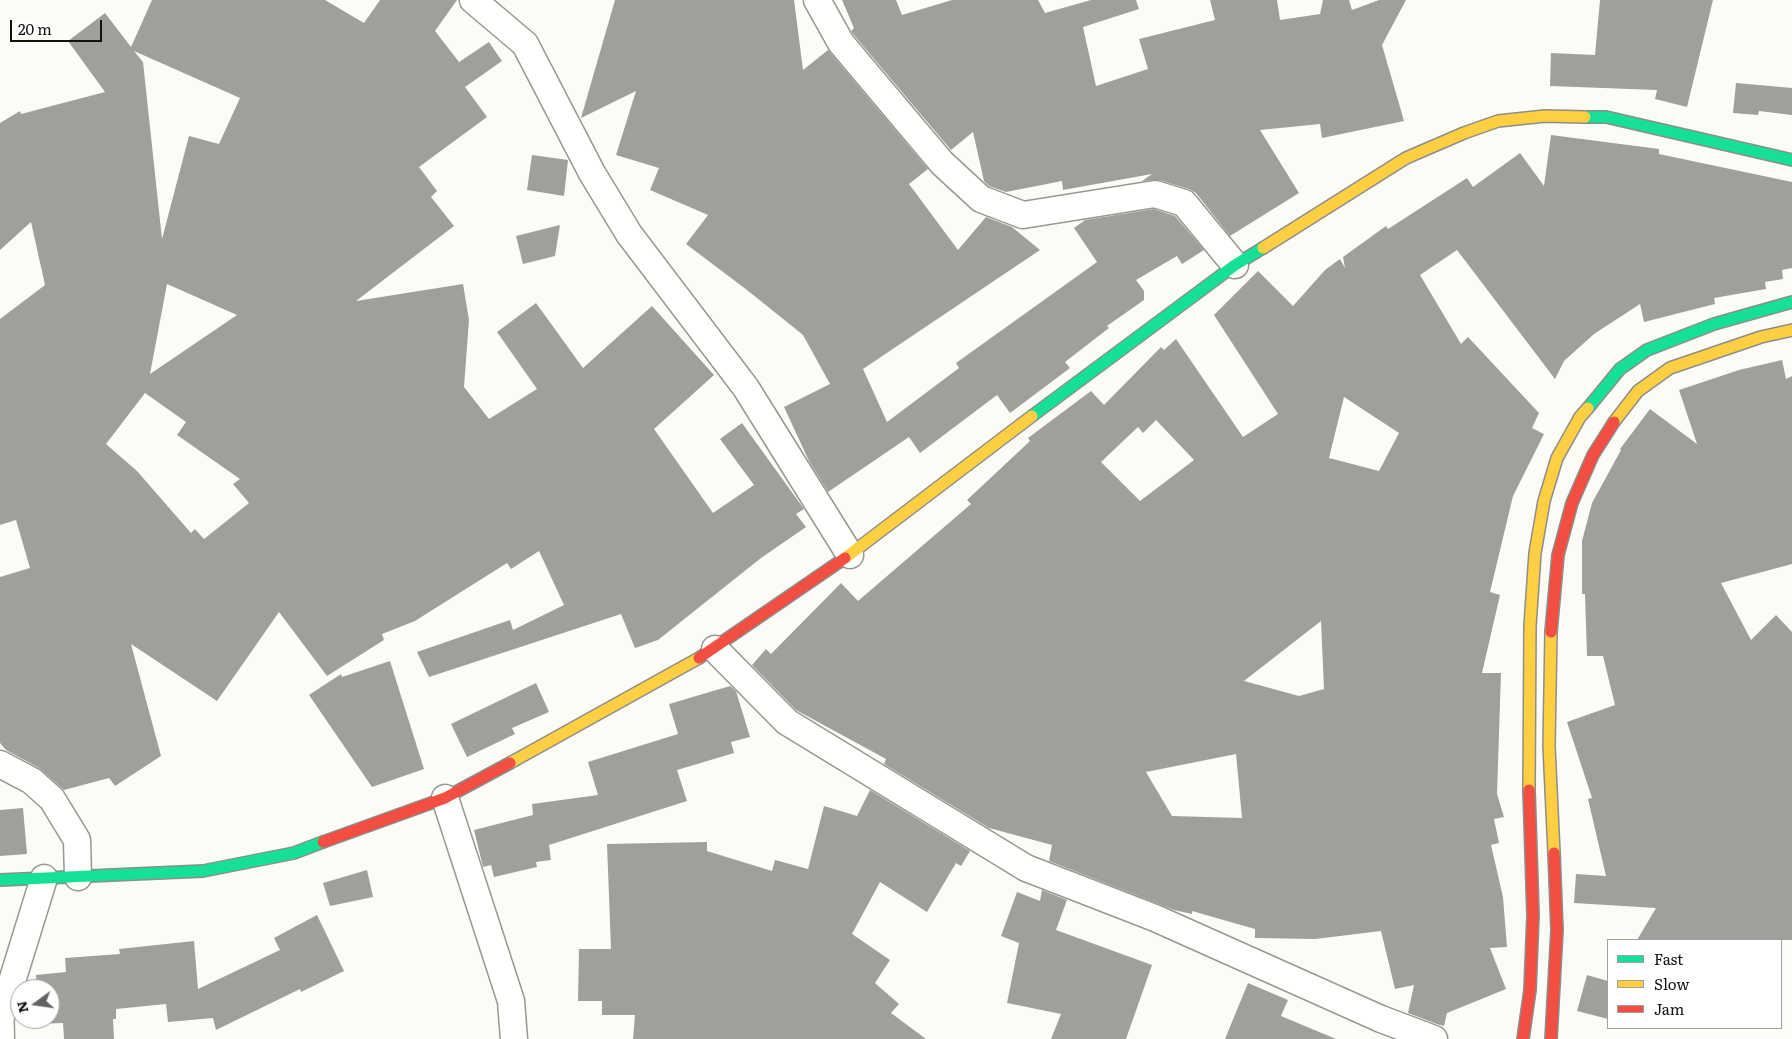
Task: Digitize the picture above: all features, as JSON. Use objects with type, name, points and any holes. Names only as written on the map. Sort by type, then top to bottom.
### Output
[{"type":"street","points":[[473,0],[525,44],[592,173],[629,234],[746,388],[850,555]]},
{"type":"street","points":[[817,0],[841,43],[942,163],[982,199],[1023,215],[1155,194],[1184,203],[1235,265]]},
{"type":"street","points":[[0,880],[203,871],[294,853],[445,798],[590,720],[715,649],[850,555],[1041,409],[1235,265],[1406,158],[1498,121],[1545,116],[1606,117],[1792,160]]},
{"type":"street","points":[[1523,1039],[1530,990],[1533,915],[1528,746],[1530,626],[1535,553],[1544,501],[1557,458],[1580,417],[1591,403],[1620,370],[1647,350],[1714,324],[1792,302]]},
{"type":"street","points":[[1551,1039],[1557,930],[1549,746],[1550,640],[1558,555],[1572,503],[1593,455],[1619,413],[1638,391],[1670,368],[1761,337],[1792,330]]},
{"type":"street","points":[[715,649],[787,722],[1026,868],[1155,918],[1381,1018],[1434,1039]]},
{"type":"street","points":[[0,764],[32,781],[52,799],[77,840],[78,877]]},
{"type":"street","points":[[445,798],[511,1001],[514,1039]]},
{"type":"street","points":[[1,1028],[44,878]]},
{"type":"street","points":[[0,991],[1,1028]]},
{"type":"building","points":[[152,0],[325,0],[364,23],[380,0],[457,0],[435,31],[459,62],[489,42],[502,61],[465,87],[487,117],[419,167],[437,191],[431,197],[454,226],[356,301],[463,284],[469,320],[464,387],[489,419],[537,389],[497,332],[536,303],[583,368],[652,306],[714,375],[654,429],[713,513],[754,485],[720,439],[742,423],[804,509],[796,514],[806,527],[761,558],[658,640],[635,648],[621,614],[429,677],[417,652],[510,620],[513,630],[564,605],[539,551],[511,569],[507,563],[415,621],[382,634],[384,640],[327,676],[279,612],[217,701],[131,644],[161,756],[115,786],[109,778],[64,790],[39,768],[6,750],[0,743],[0,577],[30,568],[16,520],[0,525],[0,319],[45,285],[31,222],[0,250],[0,123],[20,111],[21,114],[105,92],[68,41],[105,13],[131,47]],"holes":[[[134,51],[240,98],[219,144],[189,136],[162,239],[143,62]],[[167,284],[237,315],[150,374]],[[145,393],[186,422],[177,435],[240,479],[233,484],[249,503],[204,539],[195,529],[191,533],[137,471],[106,444]]]},
{"type":"building","points":[[615,0],[794,0],[803,70],[828,50],[928,169],[909,184],[958,250],[986,217],[1012,227],[1040,250],[863,369],[887,422],[959,368],[956,363],[1097,262],[1074,228],[1085,220],[1154,209],[1175,216],[1204,250],[1182,264],[1177,256],[1136,280],[1144,291],[1144,300],[1107,326],[1109,328],[1065,362],[1070,368],[1010,413],[997,395],[920,453],[909,437],[828,492],[809,461],[784,407],[830,384],[803,335],[686,244],[708,215],[650,190],[659,168],[616,155],[636,91],[581,118]]},
{"type":"building","points":[[842,0],[896,0],[902,15],[952,0],[1038,0],[1045,13],[1091,0],[1136,0],[1139,9],[1083,27],[1096,86],[1148,69],[1139,39],[1215,20],[1210,0],[1277,0],[1280,20],[1320,14],[1323,0],[1349,0],[1352,10],[1379,0],[1406,0],[1382,45],[1404,121],[1322,138],[1320,124],[1260,130],[1299,193],[1230,236],[1196,193],[1159,180],[1142,181],[1152,174],[1063,190],[1062,181],[1006,192],[989,186],[984,181],[973,132],[951,150],[853,34],[851,31],[854,28]]},
{"type":"building","points":[[1600,0],[1713,0],[1687,107],[1655,99],[1657,90],[1550,86],[1551,53],[1595,55]]},
{"type":"building","points":[[1736,83],[1792,88],[1792,115],[1759,111],[1758,115],[1733,113]]},
{"type":"building","points":[[1551,135],[1659,149],[1659,154],[1792,182],[1792,268],[1782,270],[1783,279],[1765,282],[1766,289],[1714,298],[1715,304],[1644,322],[1640,304],[1594,334],[1564,361],[1555,379],[1457,250],[1420,275],[1461,344],[1468,337],[1539,413],[1532,428],[1544,434],[1513,496],[1490,592],[1500,595],[1482,673],[1501,673],[1497,794],[1504,817],[1494,819],[1499,843],[1491,845],[1503,897],[1507,947],[1490,948],[1506,989],[1447,1013],[1444,1026],[1408,1013],[1414,985],[1395,989],[1381,931],[1315,939],[1255,938],[1255,929],[1192,911],[1192,914],[1174,910],[1049,861],[1052,845],[989,828],[884,764],[886,759],[796,710],[752,665],[766,649],[771,654],[841,583],[858,601],[971,504],[967,500],[1030,441],[1028,438],[1091,391],[1104,405],[1161,347],[1164,350],[1176,339],[1243,437],[1278,414],[1214,315],[1258,271],[1293,306],[1325,270],[1340,259],[1345,268],[1343,257],[1386,226],[1388,229],[1467,178],[1473,187],[1520,153],[1544,186]],"holes":[[[1344,397],[1399,433],[1379,471],[1329,458]],[[1156,420],[1194,460],[1140,501],[1101,462],[1138,427],[1143,433]],[[1321,621],[1324,689],[1299,696],[1244,681]],[[1236,754],[1242,818],[1172,816],[1146,772]]]},
{"type":"building","points":[[532,155],[568,160],[564,196],[527,190]]},
{"type":"building","points":[[560,225],[555,256],[523,264],[516,236]]},
{"type":"building","points":[[1782,360],[1786,379],[1792,376],[1792,564],[1721,583],[1751,640],[1776,615],[1792,632],[1792,940],[1638,939],[1656,908],[1574,903],[1576,874],[1606,876],[1588,799],[1592,798],[1567,722],[1615,705],[1603,656],[1587,656],[1585,594],[1582,594],[1582,541],[1592,503],[1620,449],[1650,409],[1697,444],[1679,390],[1739,370]]},
{"type":"building","points":[[390,661],[424,769],[372,787],[309,695],[341,674],[342,677]]},
{"type":"building","points":[[536,683],[549,712],[512,728],[515,734],[467,757],[451,724]]},
{"type":"building","points":[[730,686],[736,691],[750,737],[731,742],[734,753],[677,770],[687,801],[549,845],[551,860],[536,862],[537,867],[494,877],[491,865],[483,867],[474,830],[533,815],[532,804],[598,795],[588,762],[678,734],[669,704]]},
{"type":"building","points":[[870,790],[970,851],[961,866],[956,863],[927,912],[880,882],[852,934],[890,960],[875,983],[899,1004],[891,1013],[926,1039],[633,1039],[635,1015],[602,1015],[602,1001],[578,1001],[579,949],[611,949],[607,844],[707,842],[707,851],[772,871],[775,860],[808,869],[824,806],[857,816]]},
{"type":"building","points":[[23,808],[27,854],[0,856],[0,810]]},
{"type":"building","points":[[367,870],[373,897],[330,906],[323,883]]},
{"type":"building","points":[[1042,890],[1067,900],[1056,930],[1152,965],[1126,1039],[1051,1039],[1061,1014],[1007,1003],[1019,943],[1001,936],[1017,892],[1040,901]]},
{"type":"building","points":[[317,915],[344,971],[301,992],[300,989],[216,1030],[213,1018],[168,1022],[166,1004],[116,1009],[116,1019],[113,1019],[114,1039],[64,1039],[63,1023],[60,1023],[60,979],[36,979],[36,975],[66,972],[65,958],[120,954],[119,949],[194,941],[198,989],[280,950],[274,938]]},
{"type":"building","points":[[1587,975],[1607,981],[1607,1019],[1577,1011]]},
{"type":"building","points":[[1248,983],[1288,1000],[1281,1016],[1336,1039],[1225,1039]]},
{"type":"traffic: fast","points":[[1585,117],[1606,117],[1792,160]]},
{"type":"traffic: fast","points":[[1032,416],[1235,265],[1263,248]]},
{"type":"traffic: fast","points":[[1588,408],[1620,369],[1647,350],[1714,324],[1792,302]]},
{"type":"traffic: fast","points":[[0,880],[203,871],[294,853],[323,842]]},
{"type":"traffic: slow","points":[[1263,248],[1406,158],[1464,133],[1498,121],[1545,116],[1585,117]]},
{"type":"traffic: slow","points":[[1614,422],[1638,391],[1670,368],[1761,337],[1792,330]]},
{"type":"traffic: slow","points":[[1529,790],[1530,626],[1535,553],[1544,501],[1557,458],[1580,417],[1588,408]]},
{"type":"traffic: slow","points":[[845,558],[1032,416]]},
{"type":"traffic: slow","points":[[1551,632],[1549,746],[1554,853]]},
{"type":"traffic: slow","points":[[510,763],[699,658]]},
{"type":"traffic: jam","points":[[1551,632],[1558,555],[1572,503],[1593,455],[1614,422]]},
{"type":"traffic: jam","points":[[699,658],[845,558]]},
{"type":"traffic: jam","points":[[323,842],[445,798],[510,763]]},
{"type":"traffic: jam","points":[[1523,1039],[1530,990],[1533,915],[1529,790]]},
{"type":"traffic: jam","points":[[1551,1039],[1557,930],[1554,853]]}]
